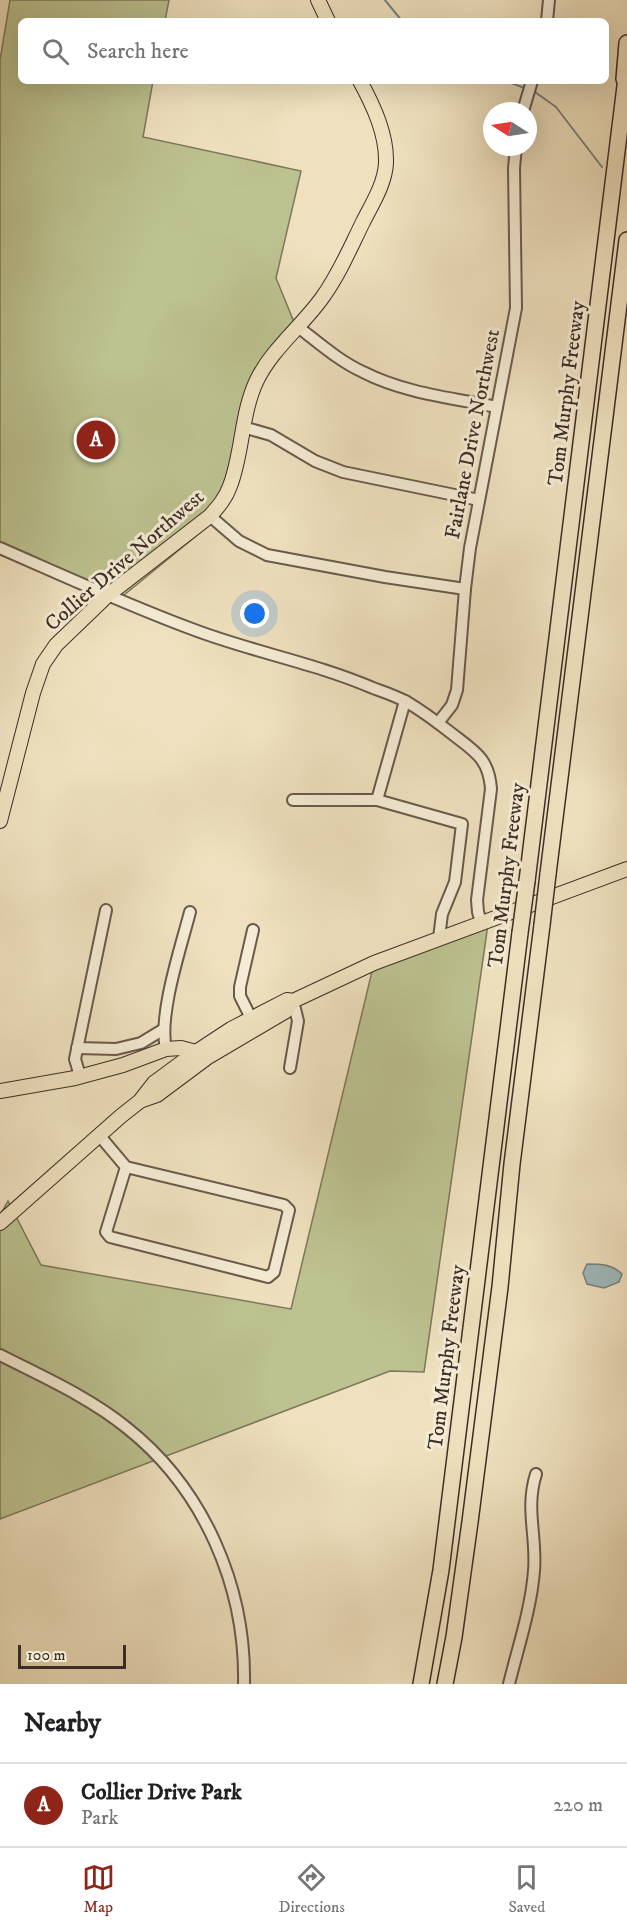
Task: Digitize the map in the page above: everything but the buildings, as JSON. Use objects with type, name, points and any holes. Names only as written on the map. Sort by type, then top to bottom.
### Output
[{"type":"highway","points":[[623,100],[627,43]]},
{"type":"highway","name":"Tom Murphy Freeway","points":[[421,1684],[442,1560],[627,70]]},
{"type":"highway","name":"Tom Murphy Freeway","points":[[445,1684],[470,1522],[500,1287],[512,1164],[627,240]]},
{"type":"main road","points":[[318,0],[327,18]]},
{"type":"main road","name":"Collier Drive Northwest","points":[[0,821],[33,693],[43,664],[56,645],[108,595],[210,516],[222,502],[230,486],[250,397],[257,378],[273,355],[322,298],[338,273],[380,187],[384,174],[386,153],[382,134],[361,84]]},
{"type":"main road","points":[[0,1223],[140,1101],[154,1083],[196,1052],[251,1018],[374,963],[627,869]]},
{"type":"main road","points":[[140,1101],[157,1095],[208,1057],[286,1011],[292,1001]]},
{"type":"main road","points":[[0,1091],[80,1076],[123,1065],[166,1049],[180,1048],[196,1052]]},
{"type":"street","points":[[546,18],[549,0]]},
{"type":"street","points":[[526,102],[531,84]]},
{"type":"street","name":"Fairlane Drive Northwest","points":[[438,723],[452,705],[458,690],[465,589],[479,500],[516,308],[516,156]]},
{"type":"street","points":[[298,327],[342,360],[380,380],[413,391],[497,407]]},
{"type":"street","points":[[243,427],[271,435],[315,461],[343,472],[479,500]]},
{"type":"street","points":[[210,516],[238,541],[267,555],[465,589]]},
{"type":"street","points":[[0,548],[200,632],[361,682],[405,701],[478,754],[486,764],[491,789],[477,900],[481,922]]},
{"type":"street","points":[[377,800],[405,701]]},
{"type":"street","points":[[293,800],[377,800],[462,824],[455,882],[442,914],[439,938]]},
{"type":"street","points":[[80,1076],[75,1059],[106,910]]},
{"type":"street","points":[[166,1049],[164,1029],[171,985],[190,912]]},
{"type":"street","points":[[251,1018],[240,996],[240,987],[253,930]]},
{"type":"street","points":[[290,1068],[298,1021],[292,1001]]},
{"type":"street","points":[[77,1048],[116,1049],[141,1043],[164,1029]]},
{"type":"street","points":[[99,1135],[126,1167],[284,1205],[289,1210],[274,1272],[268,1277],[110,1237],[106,1233],[108,1223],[126,1167]]},
{"type":"street","points":[[0,1356],[101,1409],[128,1428],[156,1454],[182,1484],[215,1540],[232,1586],[244,1647],[244,1684]]},
{"type":"street","points":[[508,1684],[534,1571],[535,1553],[530,1501],[536,1474]]},
{"type":"green space","points":[[10,0],[169,0],[166,18],[18,18],[18,84],[152,84],[143,137],[301,171],[276,278],[298,332],[252,393],[218,518],[118,600],[0,555],[0,60]]},
{"type":"green space","points":[[489,917],[424,1372],[390,1371],[0,1519],[0,1215],[8,1201],[41,1265],[291,1309],[374,963]]},
{"type":"water","points":[[587,1264],[614,1268],[622,1274],[619,1282],[604,1288],[587,1284],[583,1273]]},
{"type":"waterway","points":[[385,0],[400,18]]},
{"type":"waterway","points":[[514,84],[527,89]]},
{"type":"waterway","points":[[535,92],[556,107],[602,167]]},
{"type":"place","name":"Collier Drive Park","points":[[96,440]]}]
